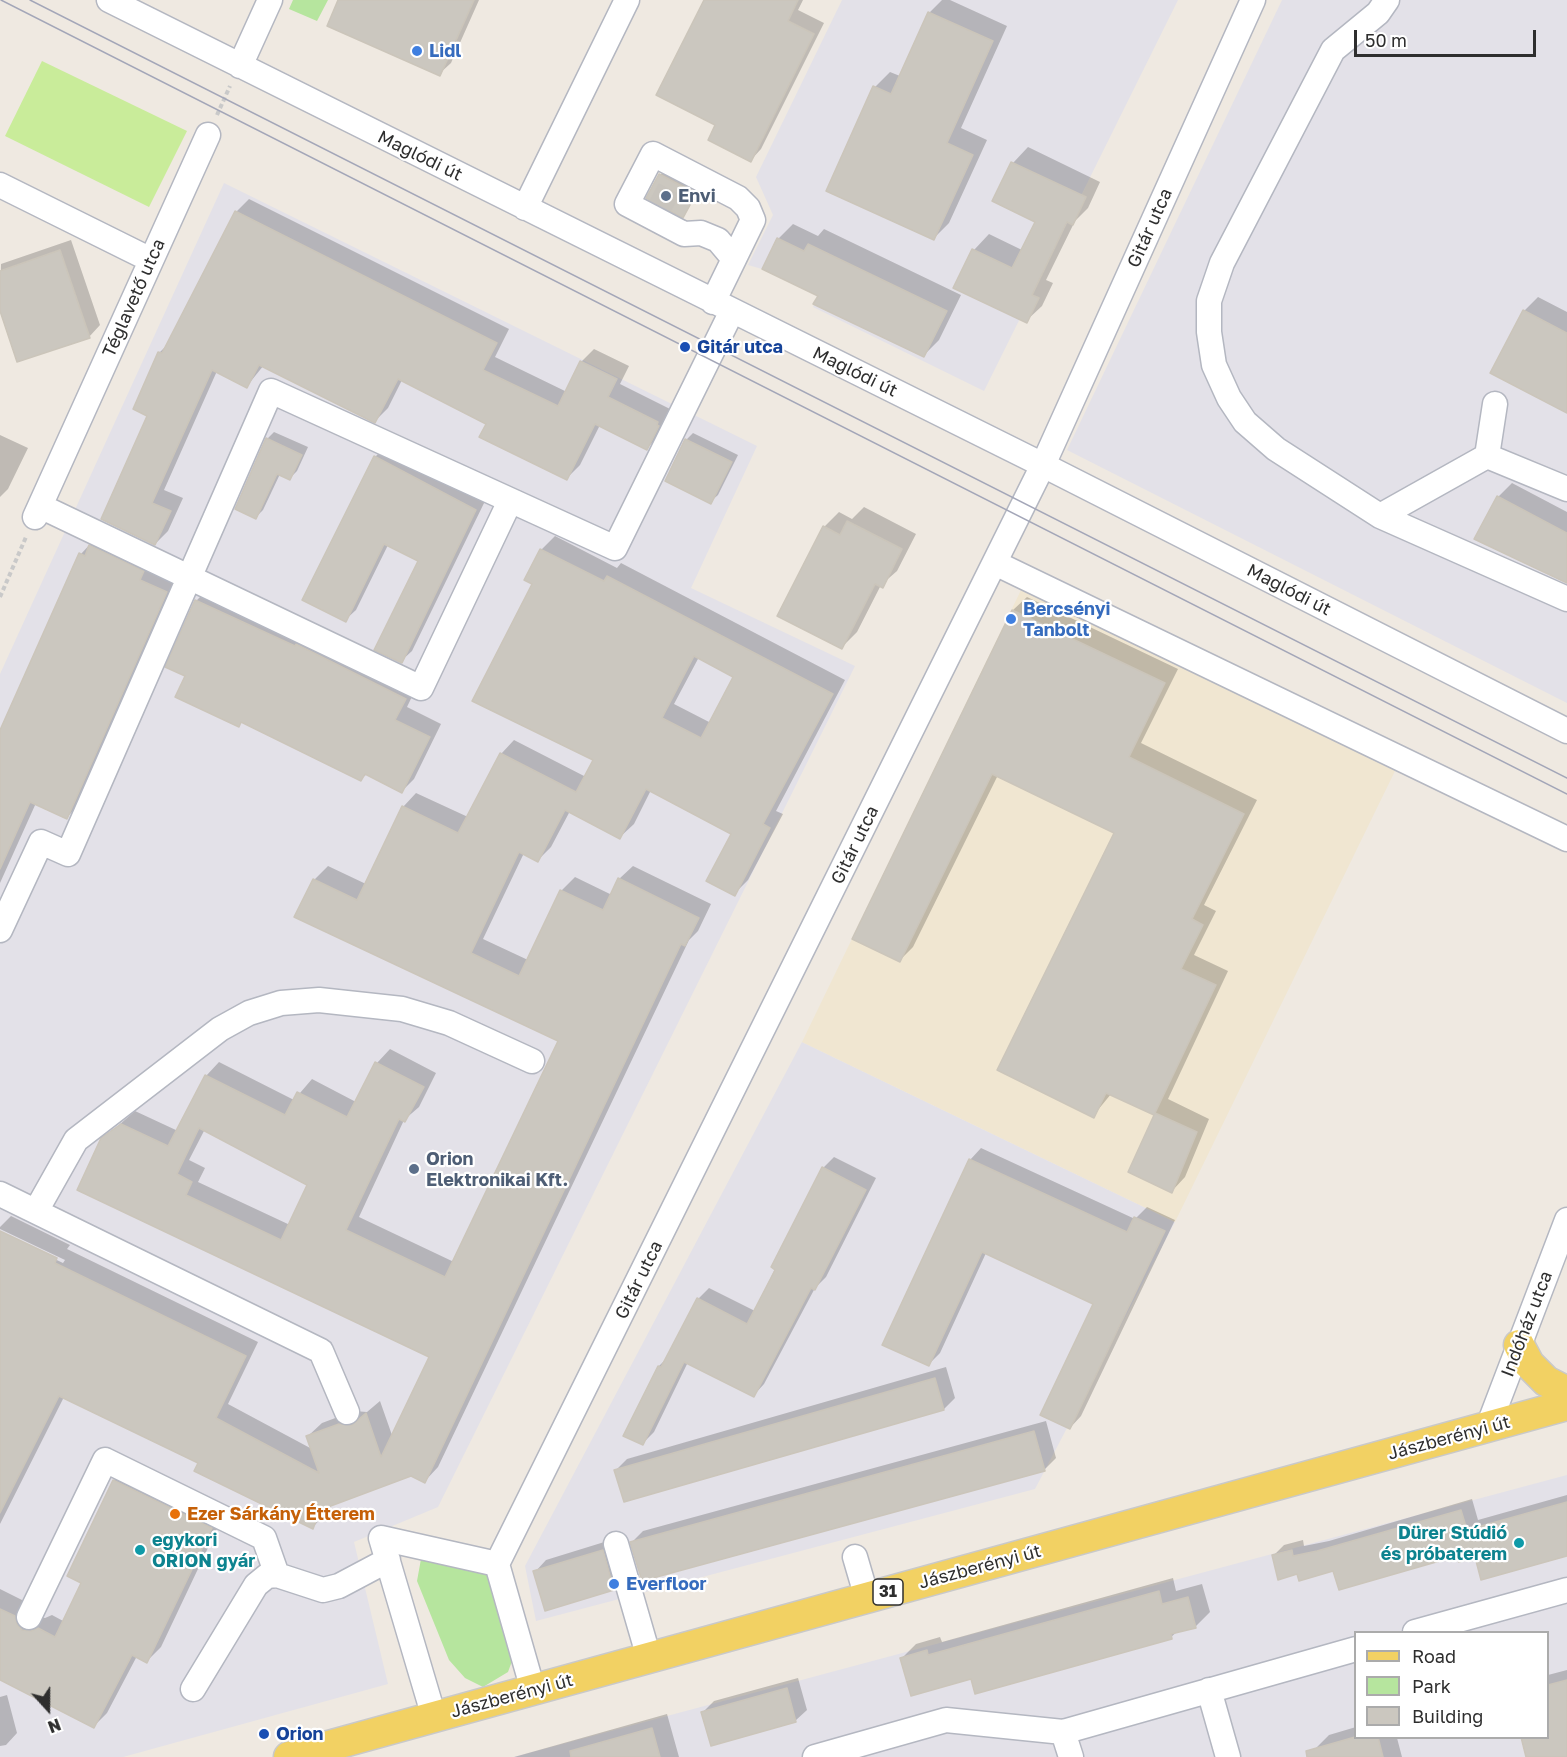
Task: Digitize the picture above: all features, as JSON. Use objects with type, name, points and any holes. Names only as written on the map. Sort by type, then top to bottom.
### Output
[{"type":"main road","points":[[1519,1345],[1529,1364],[1546,1381],[1567,1392]]},
{"type":"main road","name":"Jászberényi út","points":[[289,1757],[1567,1405]]},
{"type":"street","name":"Maglódi út","points":[[109,0],[1043,465],[1567,731]]},
{"type":"street","points":[[525,208],[627,0]]},
{"type":"street","name":"Gitár utca","points":[[497,1564],[1043,465],[1253,0]]},
{"type":"street","points":[[1387,0],[1378,13],[1333,50],[1222,263],[1209,301],[1209,332],[1214,365],[1229,398],[1245,422],[1275,449],[1380,516],[1567,599]]},
{"type":"street","points":[[240,66],[265,2]]},
{"type":"street","name":"Téglavető utca","points":[[38,512],[208,135]]},
{"type":"street","points":[[0,930],[41,842],[68,854],[271,391],[615,548],[722,306],[734,260],[753,220],[748,208],[738,198],[677,175],[653,154],[627,204],[656,214],[684,234],[701,233],[718,240],[734,260]]},
{"type":"street","points":[[0,185],[151,260]]},
{"type":"street","points":[[1487,456],[1495,404]]},
{"type":"street","points":[[1380,516],[1487,456]]},
{"type":"street","points":[[1487,456],[1567,489]]},
{"type":"street","points":[[38,512],[190,577],[421,688],[510,501]]},
{"type":"street","points":[[995,563],[1567,840]]},
{"type":"street","points":[[36,1211],[76,1140],[220,1029],[249,1013],[281,1003],[319,1000],[402,1009],[449,1023],[532,1060]]},
{"type":"street","points":[[0,1194],[321,1351],[347,1412]]},
{"type":"street","name":"Indóház utca","points":[[1488,1427],[1564,1236]]},
{"type":"street","points":[[30,1617],[105,1460],[264,1538],[277,1575]]},
{"type":"street","points":[[434,1717],[381,1538],[497,1564],[533,1690]]},
{"type":"street","points":[[616,1544],[649,1658]]},
{"type":"street","points":[[855,1557],[867,1598]]},
{"type":"street","points":[[193,1689],[256,1585],[267,1576],[277,1575],[323,1590],[339,1586],[388,1560]]},
{"type":"street","points":[[1418,1631],[1567,1590]]},
{"type":"street","points":[[815,1757],[946,1720],[1063,1732],[1354,1650]]},
{"type":"street","points":[[1209,1690],[1228,1757]]},
{"type":"street","points":[[1063,1732],[1071,1757]]},
{"type":"path","points":[[208,135],[240,66]]},
{"type":"path","points":[[0,597],[38,512]]},
{"type":"shaded area","points":[[842,0],[1178,0],[984,391],[813,307],[817,295],[762,269],[748,265],[773,215],[756,177]]},
{"type":"shaded area","points":[[1282,0],[1567,0],[1567,703],[1067,450]]},
{"type":"shaded area","points":[[224,183],[757,446],[691,588],[855,666],[438,1507],[354,1542],[388,1684],[123,1757],[0,1757],[0,674]]},
{"type":"shaded area","points":[[1022,588],[1395,771],[1175,1222],[802,1042]]},
{"type":"shaded area","points":[[802,1042],[1175,1222],[1035,1489],[536,1621],[525,1566]]},
{"type":"shaded area","points":[[1567,1475],[1567,1757],[514,1757]]},
{"type":"green space","points":[[293,0],[328,0],[317,21],[289,9]]},
{"type":"green space","points":[[42,61],[187,131],[149,207],[5,136]]},
{"type":"green space","points":[[421,1559],[495,1575],[515,1653],[508,1672],[483,1687],[465,1678],[449,1660],[417,1581]]},
{"type":"building","name":"Lidl","points":[[338,0],[474,0],[440,76],[327,26]]},
{"type":"building","points":[[704,0],[798,0],[788,21],[814,34],[751,162],[708,140],[715,125],[656,95]]},
{"type":"building","points":[[928,12],[993,41],[947,143],[973,155],[934,240],[826,191],[873,86],[891,94]]},
{"type":"building","points":[[1011,162],[1086,197],[1073,225],[1067,222],[1032,295],[1039,298],[1027,323],[953,288],[972,249],[1012,268],[1035,222],[992,201]]},
{"type":"building","name":"Envi","points":[[659,174],[696,194],[683,218],[646,198]]},
{"type":"building","points":[[235,211],[497,343],[483,370],[558,406],[580,361],[617,379],[608,397],[658,422],[659,426],[647,450],[595,424],[567,480],[479,437],[486,424],[398,379],[375,423],[259,365],[247,388],[212,370],[152,503],[171,511],[155,545],[101,519],[147,416],[133,409],[158,352],[162,353]]},
{"type":"building","points":[[777,238],[804,251],[808,244],[947,311],[924,357],[813,304],[818,296],[762,269]]},
{"type":"building","points":[[60,250],[90,338],[17,362],[0,311],[0,271]]},
{"type":"building","points":[[1523,310],[1567,333],[1567,413],[1490,373]]},
{"type":"building","points":[[266,438],[302,455],[290,480],[277,474],[256,519],[235,509]]},
{"type":"building","points":[[685,439],[732,462],[711,504],[665,481]]},
{"type":"building","points":[[374,456],[476,510],[402,663],[374,650],[418,561],[384,544],[346,622],[302,600]]},
{"type":"building","points":[[1497,496],[1567,533],[1567,583],[1474,539]]},
{"type":"building","points":[[847,521],[902,549],[883,588],[875,584],[842,649],[777,616],[823,526],[840,535]]},
{"type":"building","points":[[89,545],[144,571],[140,580],[167,592],[67,819],[30,802],[0,869],[0,730],[79,553],[85,556]]},
{"type":"building","points":[[540,549],[604,581],[607,576],[833,694],[763,824],[770,828],[735,896],[706,881],[731,834],[646,789],[620,839],[565,810],[538,862],[519,852],[471,953],[519,976],[560,890],[603,910],[618,878],[699,918],[685,946],[681,944],[425,1483],[411,1476],[320,1510],[313,1529],[194,1471],[198,1463],[59,1396],[0,1513],[0,1231],[57,1258],[55,1263],[246,1356],[216,1418],[319,1473],[306,1436],[339,1424],[352,1425],[366,1413],[381,1457],[429,1357],[77,1190],[101,1138],[121,1124],[168,1146],[205,1075],[285,1115],[297,1092],[347,1117],[375,1062],[424,1087],[405,1122],[399,1119],[346,1230],[445,1277],[558,1041],[294,917],[313,879],[357,900],[402,806],[458,833],[500,753],[576,792],[593,760],[472,701],[532,584],[524,580]],"holes":[[[694,656],[733,677],[701,738],[662,718]],[[199,1128],[307,1185],[281,1240],[186,1195],[192,1182],[177,1174]]]},
{"type":"building","points":[[195,600],[295,646],[296,644],[406,699],[395,720],[430,737],[402,793],[365,774],[361,781],[241,722],[239,727],[175,697],[185,676],[165,667]]},
{"type":"building","points":[[1012,610],[1165,683],[1129,757],[1244,814],[1192,919],[1203,925],[1181,969],[1216,985],[1155,1113],[1197,1132],[1172,1193],[1128,1172],[1154,1115],[1106,1093],[1094,1118],[997,1070],[1114,833],[992,774],[900,962],[852,939]]},
{"type":"building","points":[[969,1159],[1127,1232],[1134,1217],[1165,1231],[1070,1429],[1040,1415],[1093,1304],[982,1252],[929,1366],[882,1345]]},
{"type":"building","points":[[822,1167],[866,1190],[815,1290],[811,1288],[754,1397],[684,1362],[643,1445],[623,1436],[658,1366],[661,1367],[697,1298],[747,1324],[775,1270],[771,1267]]},
{"type":"building","points":[[935,1378],[944,1410],[624,1502],[614,1470]]},
{"type":"building","points":[[1034,1431],[1045,1471],[642,1581],[630,1542]]},
{"type":"building","name":"egykori ORION gyár","points":[[113,1480],[212,1528],[147,1663],[132,1655],[94,1728],[0,1680],[0,1609],[15,1616],[22,1630],[31,1631],[38,1628],[55,1637],[81,1583],[67,1576]]},
{"type":"building","points":[[1567,1502],[1567,1556],[1481,1580],[1475,1557],[1459,1562],[1457,1556],[1339,1590],[1333,1571],[1299,1581],[1297,1574],[1278,1580],[1272,1555],[1292,1550],[1293,1556],[1317,1551],[1461,1510],[1467,1530]]},
{"type":"building","points":[[603,1550],[614,1590],[545,1611],[533,1571]]},
{"type":"building","points":[[1159,1591],[1162,1604],[1188,1597],[1196,1628],[1171,1634],[1172,1639],[975,1694],[971,1679],[911,1696],[900,1658],[927,1650],[928,1655]]},
{"type":"building","points":[[1567,1680],[1567,1757],[1526,1757],[1522,1739],[1549,1739],[1549,1685]]},
{"type":"building","points":[[787,1688],[796,1722],[711,1746],[701,1712]]},
{"type":"building","points":[[652,1728],[660,1757],[571,1757],[570,1751]]},
{"type":"building","points":[[1354,1737],[1378,1739],[1383,1757],[1307,1757],[1306,1751]]},
{"type":"tunnel","points":[[658,210],[673,182]]},
{"type":"tram line","points":[[1,0],[1567,794]]},
{"type":"tram line","points":[[30,0],[1567,778]]},
{"type":"place","name":"Lidl","points":[[417,51]]},
{"type":"place","name":"Envi","points":[[666,196]]},
{"type":"place","name":"Gitár utca","points":[[685,347]]},
{"type":"place","name":"Bercsényi Tanbolt","points":[[1011,619]]},
{"type":"place","name":"Orion Elektronikai Kft.","points":[[414,1169]]},
{"type":"place","name":"Ezer Sárkány Étterem","points":[[175,1514]]},
{"type":"place","name":"Dürer Stúdió és próbaterem","points":[[1519,1543]]},
{"type":"place","name":"egykori ORION gyár","points":[[140,1550]]},
{"type":"place","name":"Everfloor","points":[[614,1584]]},
{"type":"place","name":"Orion","points":[[264,1734]]}]
